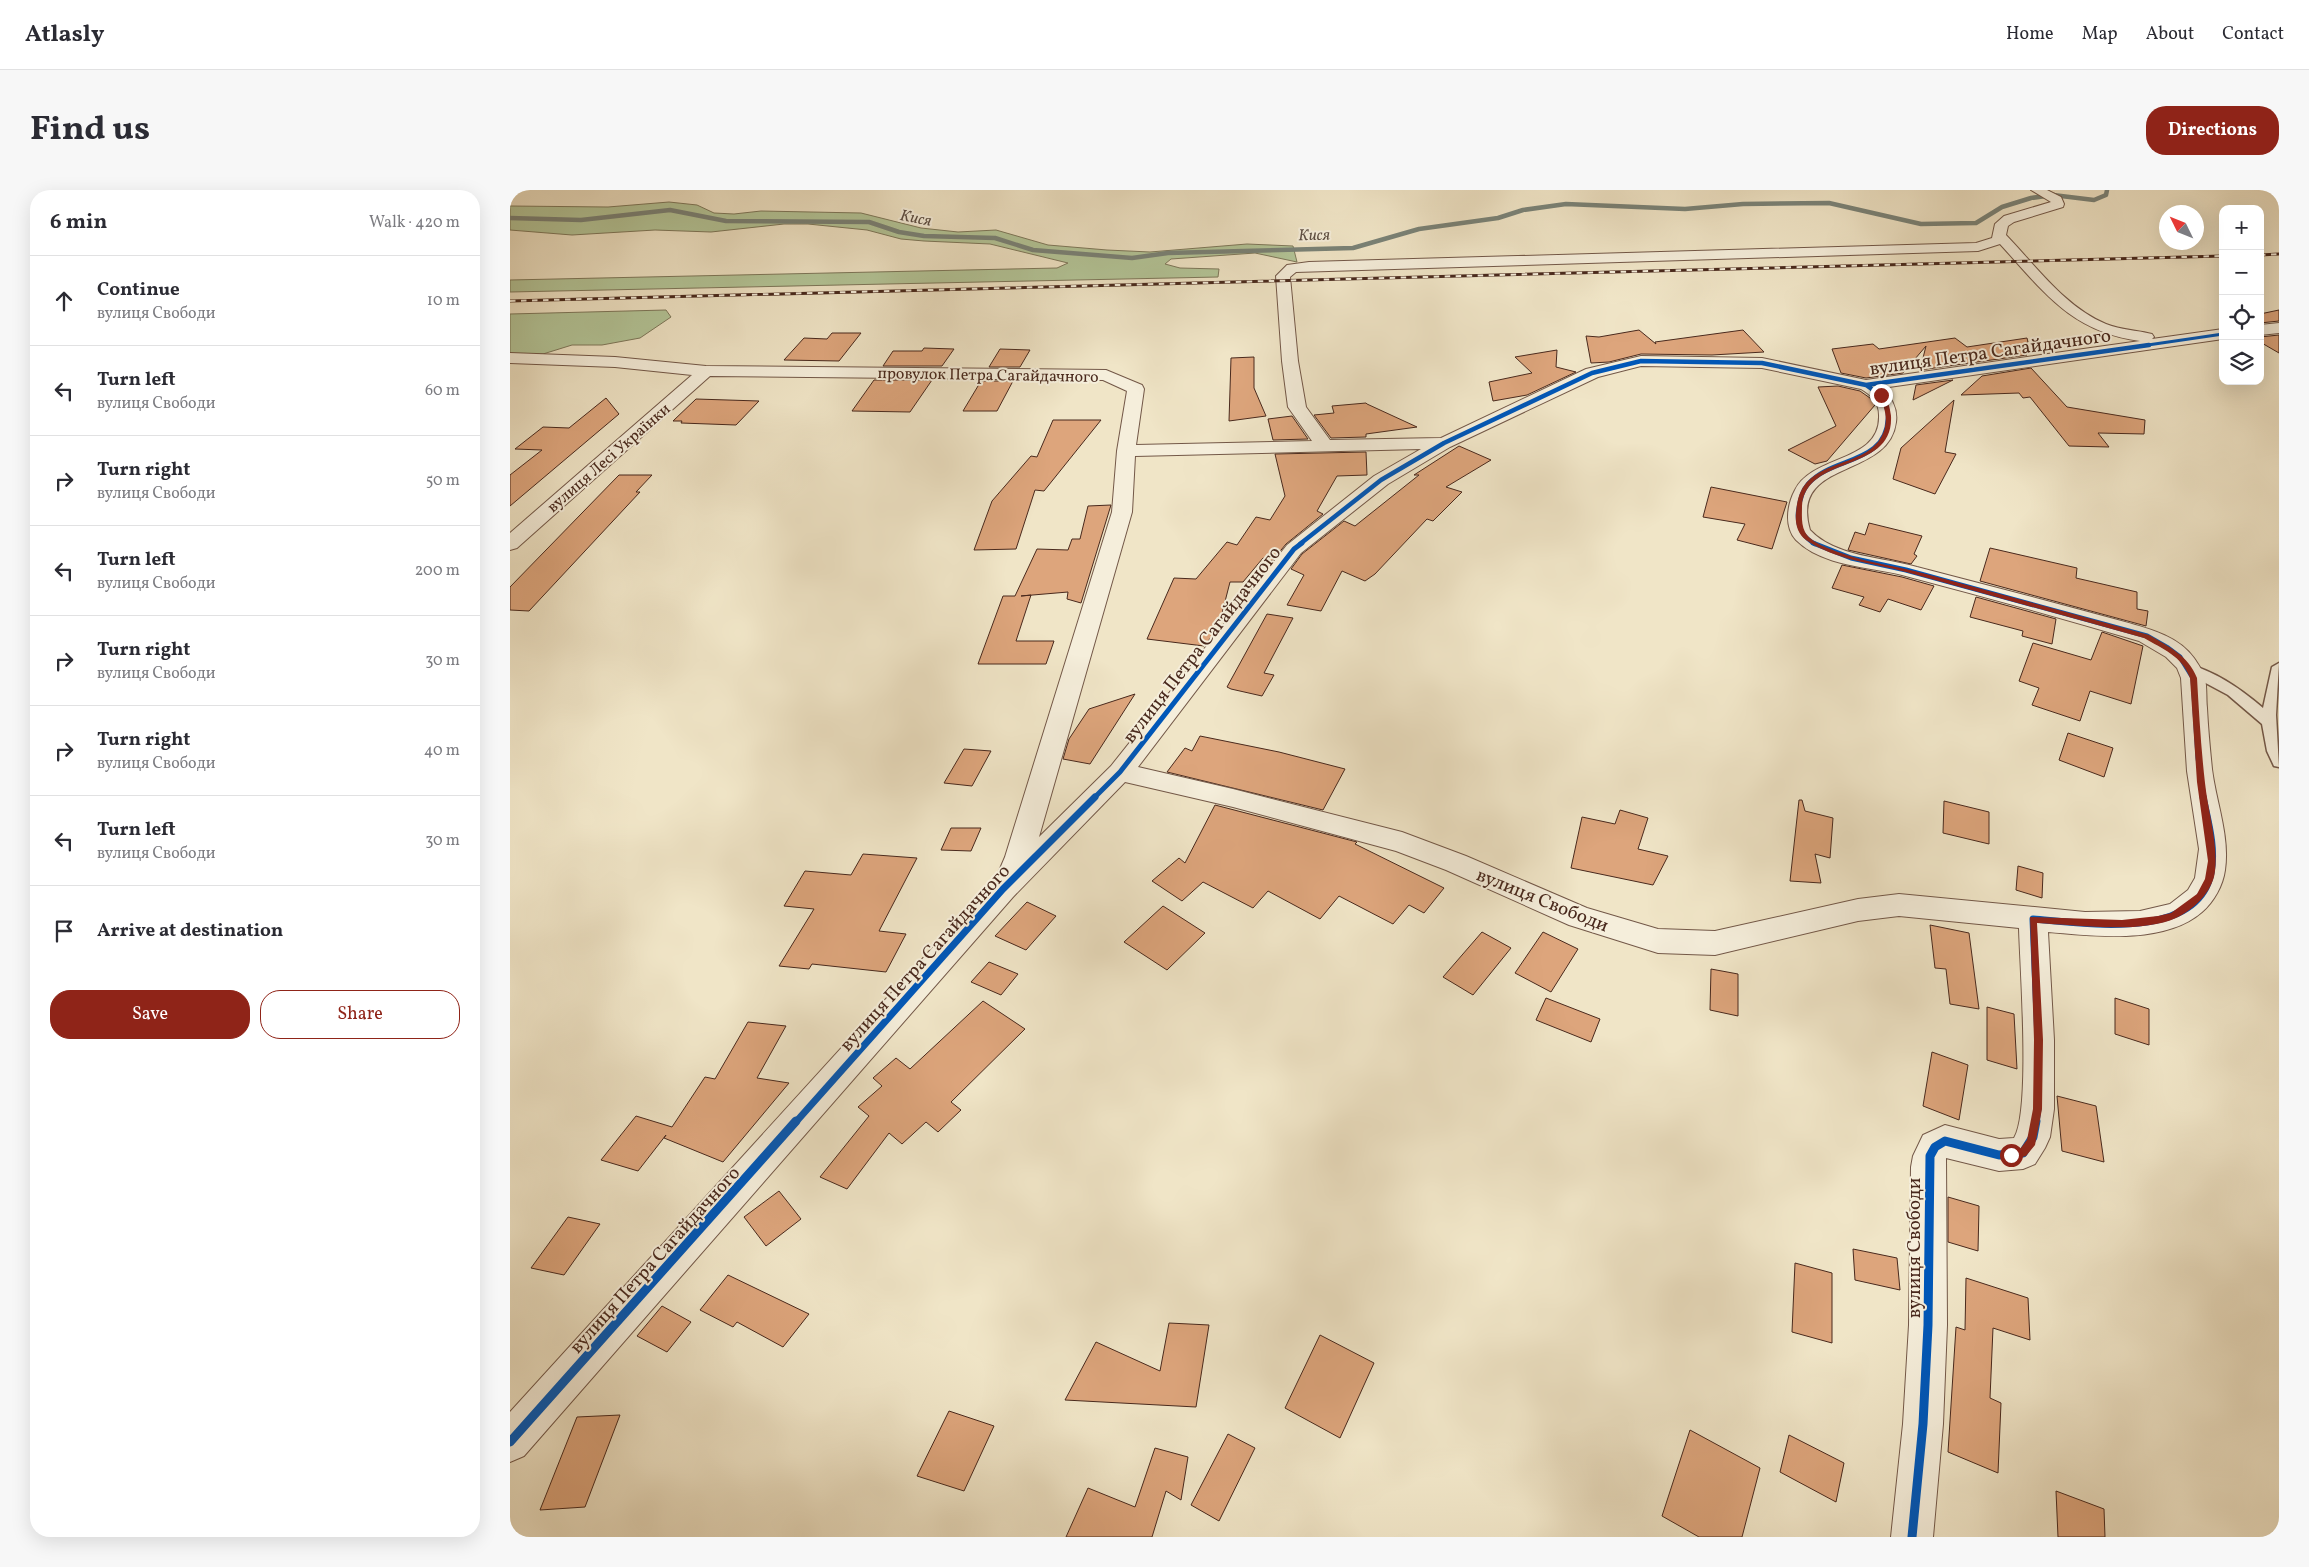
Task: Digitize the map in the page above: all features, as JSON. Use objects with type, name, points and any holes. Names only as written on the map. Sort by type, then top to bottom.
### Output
[{"type":"street","points":[[1324,444],[1297,407],[1290,361],[1283,280],[1284,272],[1292,268],[1962,248],[1988,245],[2000,236],[2001,226],[2009,219],[2058,204],[2056,200],[2040,191]]},
{"type":"street","points":[[2000,236],[2067,304],[2091,322],[2126,334],[2180,338]]},
{"type":"street","points":[[2264,330],[2279,328]]},
{"type":"street","name":"вулиця Петра Сагайдачного","points":[[510,1442],[1004,889],[1120,772],[1294,549],[1381,480],[1444,443],[1592,373],[1641,361],[1762,363],[1866,385],[2180,338],[2219,334]]},
{"type":"street","points":[[510,358],[615,362],[706,371]]},
{"type":"street","name":"провулок Петра Сагайдачного","points":[[706,371],[1106,375],[1136,389],[1126,451],[1122,512],[1019,857],[1004,889]]},
{"type":"street","name":"вулиця Лесі Українки","points":[[510,544],[706,371]]},
{"type":"street","points":[[1866,385],[1881,395],[1886,405],[1888,424],[1884,439],[1866,455],[1830,469],[1810,482],[1803,491],[1800,502],[1798,521],[1803,535],[1818,545],[1841,555],[1903,569],[2147,636],[2180,656],[2190,669]]},
{"type":"street","points":[[1126,451],[1324,444],[1444,443]]},
{"type":"street","name":"вулиця Свободи","points":[[1120,772],[1233,798],[1408,844],[1578,917],[1658,941],[1715,943],[1858,910],[1899,905],[1996,913],[2033,919],[2122,923],[2158,920],[2174,915],[2200,896],[2209,879],[2212,861],[2201,782],[2193,678],[2190,669]]},
{"type":"street","name":"вулиця Свободи","points":[[1912,1537],[1922,1432],[1928,1325],[1929,1160],[1934,1147],[1942,1141],[2005,1156],[2023,1153],[2031,1142],[2038,1109],[2038,1040],[2033,919]]},
{"type":"lane","points":[[2278,667],[2272,688],[2270,743],[2279,762]]},
{"type":"lane","points":[[2190,669],[2218,681],[2251,703],[2270,723]]},
{"type":"green space","points":[[669,202],[697,205],[714,213],[734,214],[761,211],[861,213],[921,228],[958,232],[996,230],[1048,245],[1107,250],[1150,252],[1247,244],[1293,246],[1297,262],[1255,253],[1171,259],[1165,264],[1180,268],[1219,269],[1218,277],[510,292],[510,280],[1057,268],[1068,263],[990,244],[901,239],[867,230],[808,224],[784,224],[711,232],[655,230],[572,235],[510,230],[510,206],[608,207]]},
{"type":"green space","points":[[666,310],[671,317],[640,338],[602,345],[572,345],[543,354],[510,354],[510,314]]},
{"type":"building","points":[[2279,310],[2279,321],[2264,323],[2264,313]]},
{"type":"building","points":[[1639,330],[1656,344],[1655,342],[1743,330],[1764,352],[1712,355],[1641,354],[1609,362],[1591,363],[1586,336],[1599,337]]},
{"type":"building","points":[[832,333],[861,333],[839,361],[784,360],[804,338],[827,339]]},
{"type":"building","points":[[2279,335],[2279,353],[2264,344],[2264,337]]},
{"type":"building","points":[[1955,338],[1967,347],[2027,338],[2028,342],[2018,347],[2027,355],[1920,370],[1926,346],[1903,373],[1866,378],[1841,373],[1832,349],[1873,344],[1879,349]]},
{"type":"building","points":[[924,348],[954,349],[942,366],[883,366],[893,351],[922,351]]},
{"type":"building","points":[[1000,349],[1030,350],[1020,367],[989,367]]},
{"type":"building","points":[[1557,350],[1556,367],[1576,372],[1527,395],[1493,401],[1489,382],[1532,373],[1515,357]]},
{"type":"building","points":[[1254,357],[1254,388],[1266,416],[1229,421],[1231,358]]},
{"type":"building","points":[[2031,368],[2067,407],[2145,420],[2144,434],[2098,433],[2109,447],[2069,446],[2030,397],[2023,398],[2019,393],[1961,395],[1982,376]]},
{"type":"building","points":[[874,380],[932,380],[910,412],[852,411]]},
{"type":"building","points":[[1953,380],[1913,400],[1916,385]]},
{"type":"building","points":[[981,381],[1013,381],[997,411],[963,411]]},
{"type":"building","points":[[1838,386],[1860,391],[1870,398],[1875,405],[1827,461],[1815,464],[1788,450],[1836,426],[1818,387]]},
{"type":"building","points":[[606,398],[619,414],[510,506],[510,475],[542,450],[515,449],[543,427],[569,428]]},
{"type":"building","points":[[696,399],[759,401],[736,425],[673,421]]},
{"type":"building","points":[[1954,400],[1945,452],[1956,454],[1935,494],[1893,479],[1901,448]]},
{"type":"building","points":[[1366,403],[1417,427],[1366,434],[1366,437],[1331,438],[1314,415],[1334,413],[1332,406]]},
{"type":"building","points":[[1292,416],[1308,439],[1273,440],[1268,419]]},
{"type":"building","points":[[1053,420],[1101,420],[1044,491],[1035,490],[1016,549],[974,550],[992,501],[1031,456],[1037,457]]},
{"type":"building","points":[[1459,446],[1491,460],[1446,487],[1462,492],[1433,521],[1427,519],[1375,574],[1365,581],[1342,571],[1321,611],[1287,605],[1304,575],[1291,569],[1302,554],[1344,521],[1355,526],[1419,475],[1414,475]]},
{"type":"building","points":[[1366,452],[1367,475],[1337,476],[1317,511],[1323,514],[1286,544],[1272,561],[1263,558],[1243,582],[1230,582],[1218,629],[1204,646],[1147,639],[1174,578],[1196,579],[1227,542],[1237,545],[1256,517],[1270,520],[1285,496],[1275,454]]},
{"type":"building","points":[[619,475],[652,475],[636,492],[640,492],[529,611],[510,610],[510,587]]},
{"type":"building","points":[[1711,487],[1787,502],[1772,549],[1737,540],[1745,524],[1703,517]]},
{"type":"building","points":[[1111,505],[1081,603],[1067,599],[1068,592],[1031,595],[1016,641],[1054,641],[1046,664],[978,664],[1003,596],[1015,596],[1037,549],[1068,550],[1072,539],[1080,539],[1088,506]]},
{"type":"building","points":[[1869,523],[1922,536],[1914,554],[1917,556],[1911,564],[1848,550],[1855,532],[1865,535]]},
{"type":"building","points":[[1990,548],[2077,568],[2076,578],[2137,592],[2137,609],[2148,611],[2146,626],[1980,581]]},
{"type":"building","points":[[1842,565],[1902,577],[1934,586],[1921,610],[1888,599],[1880,612],[1859,605],[1864,597],[1832,588]]},
{"type":"building","points":[[1976,597],[2056,619],[2052,644],[2022,636],[2023,631],[1970,617]]},
{"type":"building","points":[[1267,614],[1293,618],[1264,673],[1274,675],[1262,696],[1227,687]]},
{"type":"building","points":[[2102,632],[2143,646],[2131,704],[2090,691],[2080,721],[2032,705],[2039,688],[2019,681],[2033,643],[2091,660]]},
{"type":"building","points":[[1135,694],[1090,764],[1063,759],[1069,739],[1089,709]]},
{"type":"building","points":[[2068,733],[2113,748],[2104,777],[2059,760]]},
{"type":"building","points":[[1200,736],[1279,752],[1345,769],[1323,810],[1167,772],[1185,748],[1192,751]]},
{"type":"building","points":[[964,749],[991,751],[972,786],[944,783]]},
{"type":"building","points":[[1799,800],[1802,800],[1805,811],[1833,818],[1830,858],[1815,854],[1821,883],[1790,881]]},
{"type":"building","points":[[1944,801],[1989,812],[1989,844],[1943,833]]},
{"type":"building","points":[[1215,805],[1357,842],[1355,844],[1444,888],[1424,913],[1409,905],[1393,924],[1339,896],[1320,919],[1268,891],[1253,908],[1203,882],[1182,901],[1152,881],[1179,858],[1185,863]]},
{"type":"building","points":[[1620,810],[1648,818],[1638,849],[1668,856],[1653,885],[1571,868],[1582,817],[1615,824]]},
{"type":"building","points":[[951,828],[981,828],[971,851],[941,850]]},
{"type":"building","points":[[863,854],[917,858],[879,931],[906,934],[886,972],[812,964],[809,969],[779,966],[814,909],[784,906],[805,871],[851,875]]},
{"type":"building","points":[[2018,866],[2043,873],[2042,898],[2016,890]]},
{"type":"building","points":[[1027,902],[1056,916],[1026,950],[995,936]]},
{"type":"building","points":[[1163,906],[1205,933],[1167,970],[1124,942]]},
{"type":"building","points":[[1930,925],[1969,933],[1979,1009],[1950,1004],[1946,969],[1935,968]]},
{"type":"building","points":[[1482,932],[1511,948],[1473,995],[1443,977]]},
{"type":"building","points":[[1543,932],[1578,949],[1551,992],[1515,973]]},
{"type":"building","points":[[989,962],[1018,974],[1001,995],[971,982]]},
{"type":"building","points":[[1711,969],[1738,974],[1738,1016],[1710,1010]]},
{"type":"building","points":[[1546,998],[1600,1019],[1591,1042],[1536,1020]]},
{"type":"building","points":[[2115,998],[2149,1009],[2149,1045],[2115,1034]]},
{"type":"building","points":[[983,1001],[1025,1029],[951,1102],[961,1110],[938,1132],[926,1122],[902,1144],[889,1133],[847,1189],[820,1177],[869,1116],[858,1107],[882,1086],[873,1078],[896,1058],[910,1069]]},
{"type":"building","points":[[1987,1007],[2014,1014],[2017,1069],[1987,1060]]},
{"type":"building","points":[[748,1022],[786,1026],[757,1078],[789,1083],[723,1162],[664,1138],[666,1135],[638,1171],[601,1160],[636,1116],[672,1127],[705,1077],[715,1079]]},
{"type":"building","points":[[1932,1052],[1968,1065],[1959,1120],[1923,1106]]},
{"type":"building","points":[[2057,1096],[2096,1106],[2104,1162],[2062,1151]]},
{"type":"building","points":[[779,1191],[801,1219],[766,1246],[744,1217]]},
{"type":"building","points":[[1948,1197],[1979,1206],[1978,1251],[1948,1242]]},
{"type":"building","points":[[568,1217],[600,1224],[564,1275],[531,1268]]},
{"type":"building","points":[[1853,1249],[1897,1258],[1900,1290],[1855,1280]]},
{"type":"building","points":[[1795,1263],[1832,1273],[1832,1343],[1792,1332]]},
{"type":"building","points":[[728,1275],[809,1314],[783,1347],[737,1322],[733,1327],[700,1310]]},
{"type":"building","points":[[1966,1278],[2028,1298],[2030,1340],[1993,1328],[1990,1398],[2001,1403],[1998,1473],[1948,1452],[1956,1327],[1965,1330]]},
{"type":"building","points":[[662,1306],[691,1322],[667,1352],[637,1336]]},
{"type":"building","points":[[1169,1323],[1209,1325],[1196,1407],[1065,1400],[1096,1342],[1160,1371]]},
{"type":"building","points":[[1320,1335],[1374,1363],[1340,1438],[1285,1408]]},
{"type":"building","points":[[949,1411],[994,1426],[964,1491],[917,1476]]},
{"type":"building","points":[[620,1415],[585,1507],[540,1510],[577,1417]]},
{"type":"building","points":[[1690,1430],[1760,1468],[1742,1537],[1699,1537],[1662,1516]]},
{"type":"building","points":[[1228,1434],[1255,1448],[1219,1521],[1191,1505]]},
{"type":"building","points":[[1789,1435],[1844,1463],[1836,1502],[1780,1472]]},
{"type":"building","points":[[1155,1448],[1188,1457],[1181,1500],[1166,1491],[1152,1537],[1066,1537],[1088,1488],[1135,1507]]},
{"type":"building","points":[[2056,1491],[2104,1509],[2105,1537],[2058,1537]]},
{"type":"waterway","name":"Кися","points":[[510,218],[581,220],[670,210],[726,221],[869,222],[899,232],[924,236],[995,238],[1033,250],[1132,258],[1168,253],[1353,248],[1419,229],[1498,218],[1523,210],[1566,204],[1685,209],[1743,204],[1829,203],[1921,224],[1976,223],[2002,207],[2031,198],[2053,195],[2094,200],[2106,195],[2107,190]]},
{"type":"railway","points":[[2264,255],[2279,254]]},
{"type":"railway","points":[[510,301],[2219,256]]},
{"type":"cycle path","points":[[510,1442],[1003,889],[1120,772],[1294,549],[1381,480],[1444,443],[1592,373],[1641,361],[1762,363],[1866,385],[2219,335]]},
{"type":"cycle path","points":[[1866,385],[1879,394],[1884,402],[1888,417],[1886,433],[1879,444],[1869,452],[1830,469],[1817,476],[1807,485],[1798,510],[1798,524],[1803,535],[1813,543],[1837,554],[1906,570],[2117,627],[2147,636],[2174,652],[2185,663],[2193,678],[2199,771],[2212,849],[2211,871],[2203,892],[2187,908],[2173,915],[2157,920],[2122,924],[2033,919],[2038,1040],[2038,1109],[2033,1137],[2023,1153],[1999,1155],[1945,1141],[1939,1143],[1930,1156],[1928,1167],[1928,1325],[1923,1424],[1912,1537]]},
{"type":"route","points":[[1881,395],[1888,415],[1884,439],[1881,444],[1866,455],[1830,469],[1810,482],[1803,491],[1800,502],[1798,521],[1803,535],[1812,542],[1841,555],[1903,569],[2147,636],[2180,656],[2186,662],[2193,678],[2201,782],[2212,861],[2209,879],[2200,896],[2193,903],[2174,915],[2158,920],[2122,923],[2033,919],[2038,1040],[2038,1109],[2031,1142],[2023,1153],[2011,1155]]}]
